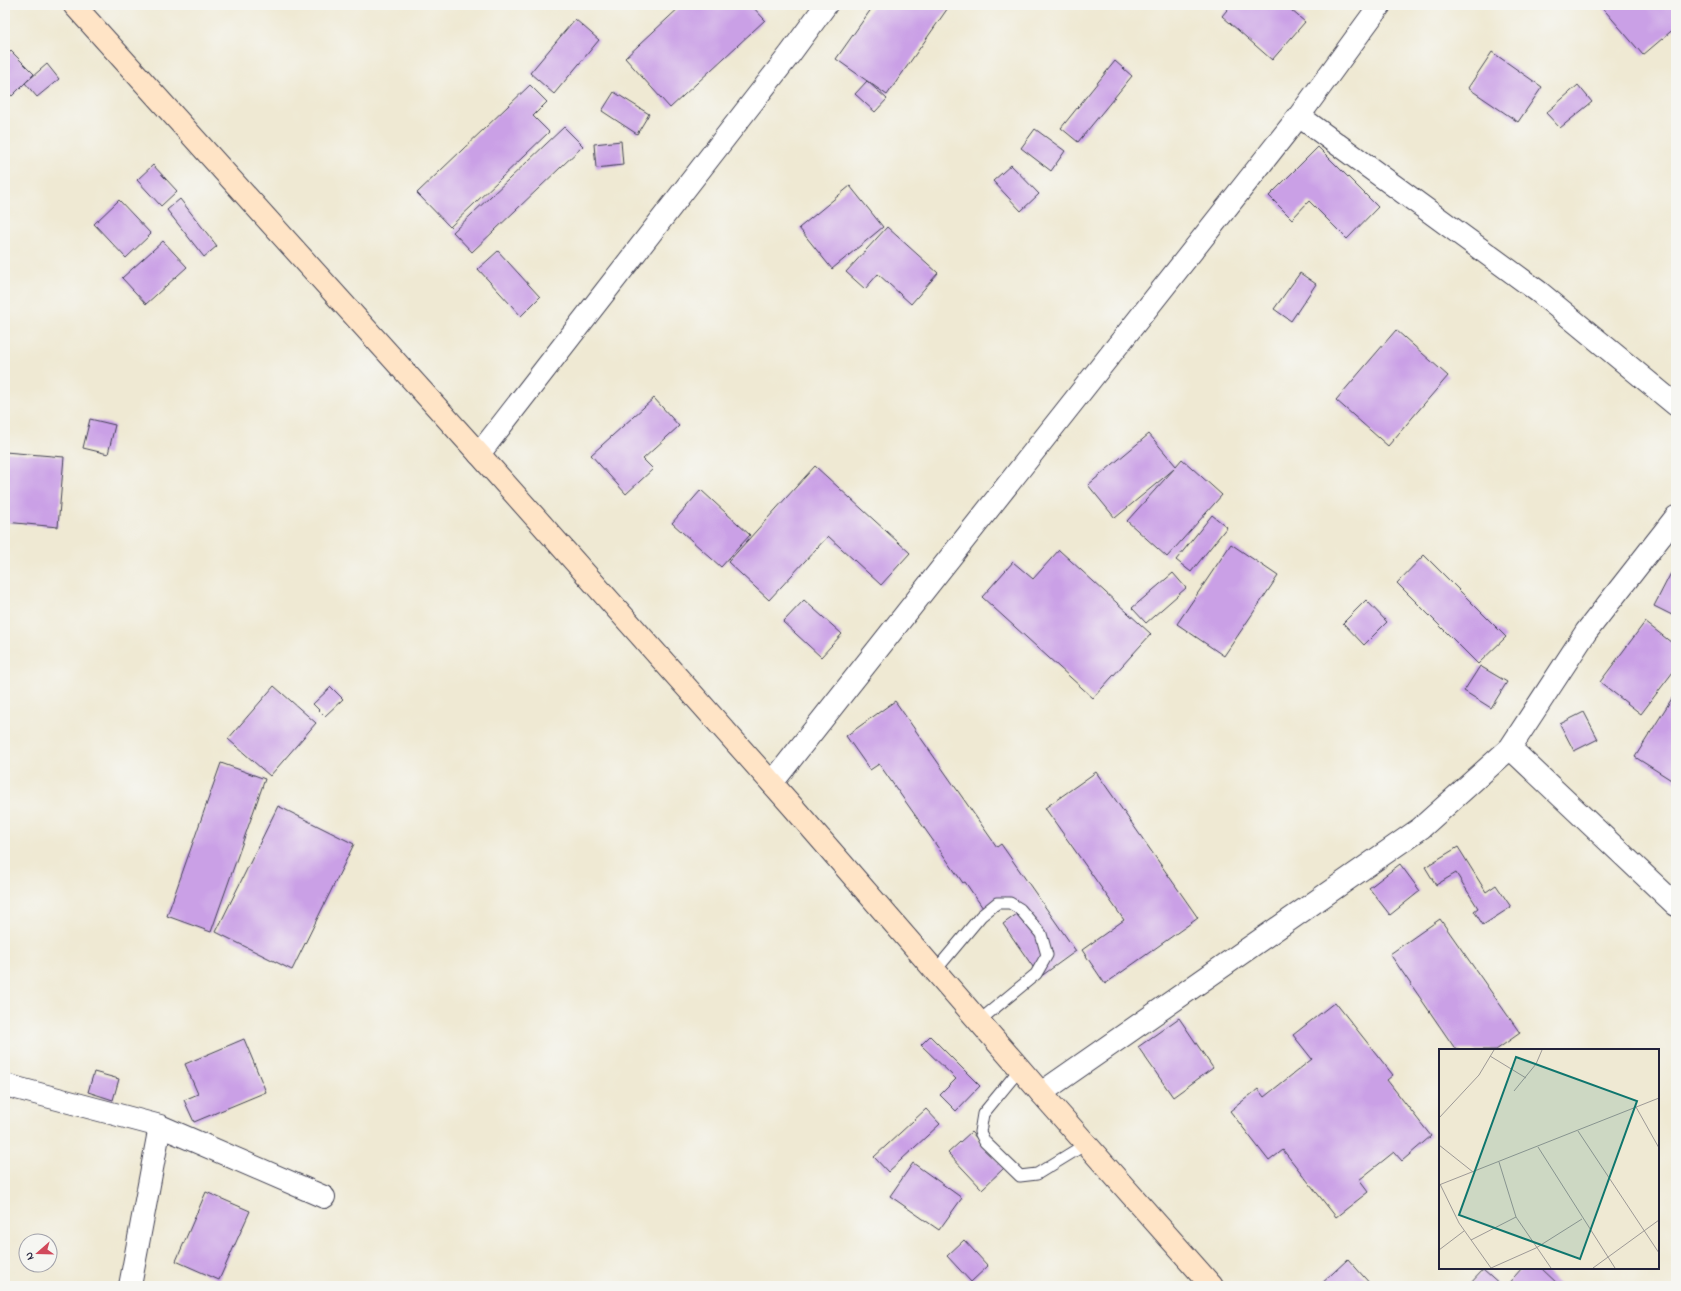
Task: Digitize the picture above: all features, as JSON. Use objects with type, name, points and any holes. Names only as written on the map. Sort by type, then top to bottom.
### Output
[{"type":"main road","points":[[74,5],[479,454],[772,784],[1041,1093],[1212,1286]]},
{"type":"street","points":[[479,454],[790,54],[826,5]]},
{"type":"street","points":[[772,784],[1299,116],[1380,5]]},
{"type":"street","points":[[1299,116],[1539,292],[1676,405]]},
{"type":"street","points":[[1041,1093],[1421,828],[1510,748],[1586,632],[1676,517]]},
{"type":"street","points":[[1510,748],[1676,905]]},
{"type":"street","points":[[5,1085],[160,1126],[324,1197]]},
{"type":"street","points":[[130,1286],[160,1126]]},
{"type":"lane","points":[[935,971],[981,916],[997,903],[1010,903],[1020,910],[1042,934],[1047,955],[1036,974],[979,1021]]},
{"type":"lane","points":[[1020,1069],[983,1114],[980,1132],[985,1142],[1020,1176],[1037,1174],[1086,1144]]},
{"type":"building","points":[[682,5],[751,5],[765,20],[670,108],[625,58]]},
{"type":"building","points":[[874,5],[950,5],[887,95],[836,59]]},
{"type":"building","points":[[1231,5],[1295,5],[1291,10],[1305,22],[1272,60],[1222,16]]},
{"type":"building","points":[[1600,5],[1676,5],[1676,27],[1643,55]]},
{"type":"building","points":[[575,19],[599,40],[554,94],[530,73]]},
{"type":"building","points":[[11,51],[34,74],[12,96],[5,90],[5,57]]},
{"type":"building","points":[[1492,52],[1542,87],[1518,122],[1468,88]]},
{"type":"building","points":[[1115,61],[1132,76],[1078,142],[1061,128]]},
{"type":"building","points":[[47,64],[59,79],[37,97],[25,83]]},
{"type":"building","points":[[867,81],[887,99],[875,112],[855,94]]},
{"type":"building","points":[[530,85],[547,102],[533,116],[549,132],[450,227],[417,193]]},
{"type":"building","points":[[1578,85],[1592,102],[1560,128],[1546,113]]},
{"type":"building","points":[[614,92],[649,114],[637,134],[602,111]]},
{"type":"building","points":[[564,127],[583,146],[472,252],[453,232]]},
{"type":"building","points":[[1035,129],[1065,151],[1051,171],[1021,148]]},
{"type":"building","points":[[621,141],[623,165],[596,168],[594,144]]},
{"type":"building","points":[[1318,147],[1378,207],[1347,239],[1309,201],[1292,219],[1269,196]]},
{"type":"building","points":[[153,165],[177,191],[161,206],[137,180]]},
{"type":"building","points":[[1011,165],[1039,194],[1021,211],[993,181]]},
{"type":"building","points":[[850,186],[883,227],[832,269],[799,228]]},
{"type":"building","points":[[180,199],[217,246],[204,257],[167,210]]},
{"type":"building","points":[[119,200],[151,234],[126,258],[94,224]]},
{"type":"building","points":[[887,227],[938,273],[911,304],[878,274],[865,289],[846,272]]},
{"type":"building","points":[[163,241],[187,267],[146,304],[122,278]]},
{"type":"building","points":[[498,251],[540,297],[521,316],[478,269]]},
{"type":"building","points":[[1300,273],[1316,284],[1291,321],[1274,309]]},
{"type":"building","points":[[1396,330],[1448,376],[1388,446],[1336,400]]},
{"type":"building","points":[[654,398],[679,426],[643,459],[653,469],[626,494],[591,455]]},
{"type":"building","points":[[90,419],[115,425],[108,454],[83,448]]},
{"type":"building","points":[[1149,434],[1176,466],[1182,459],[1222,495],[1167,557],[1127,521],[1174,469],[1115,518],[1088,485]]},
{"type":"building","points":[[5,452],[64,457],[58,527],[5,522]]},
{"type":"building","points":[[815,466],[910,553],[881,585],[828,536],[769,600],[728,562]]},
{"type":"building","points":[[701,490],[750,535],[721,567],[672,523]]},
{"type":"building","points":[[1212,515],[1227,527],[1191,572],[1176,560]]},
{"type":"building","points":[[1231,544],[1278,576],[1224,656],[1177,624]]},
{"type":"building","points":[[1059,550],[1151,634],[1093,698],[982,597],[1013,562],[1033,579]]},
{"type":"building","points":[[1424,555],[1506,637],[1478,664],[1397,583]]},
{"type":"building","points":[[1173,573],[1186,588],[1146,623],[1132,608]]},
{"type":"building","points":[[1671,573],[1676,575],[1676,617],[1654,606]]},
{"type":"building","points":[[804,600],[842,634],[821,657],[783,622]]},
{"type":"building","points":[[1366,600],[1387,622],[1364,645],[1343,623]]},
{"type":"building","points":[[1645,622],[1676,646],[1676,668],[1641,714],[1600,682]]},
{"type":"building","points":[[1480,666],[1507,682],[1491,708],[1464,691]]},
{"type":"building","points":[[274,686],[316,723],[270,776],[228,739]]},
{"type":"building","points":[[331,687],[343,699],[325,716],[313,704]]},
{"type":"building","points":[[1676,692],[1676,783],[1635,757]]},
{"type":"building","points":[[895,701],[997,847],[1001,844],[1076,951],[1040,977],[1003,924],[1017,914],[1006,897],[985,911],[965,882],[963,883],[879,764],[870,770],[846,736]]},
{"type":"building","points":[[1584,712],[1598,739],[1574,751],[1560,724]]},
{"type":"building","points":[[221,763],[265,779],[211,932],[167,916]]},
{"type":"building","points":[[1096,772],[1198,918],[1105,984],[1082,950],[1124,920],[1045,808]]},
{"type":"building","points":[[278,806],[354,844],[292,970],[216,932]]},
{"type":"building","points":[[1458,847],[1486,892],[1496,885],[1511,907],[1483,925],[1474,911],[1478,908],[1456,873],[1436,885],[1425,867]]},
{"type":"building","points":[[1400,864],[1420,891],[1390,915],[1369,888]]},
{"type":"building","points":[[1440,919],[1520,1033],[1497,1049],[1455,1049],[1390,954]]},
{"type":"building","points":[[1335,1002],[1393,1075],[1387,1080],[1431,1136],[1402,1161],[1394,1152],[1359,1180],[1368,1192],[1336,1217],[1283,1150],[1269,1161],[1230,1111],[1258,1089],[1264,1097],[1312,1059],[1293,1035]]},
{"type":"building","points":[[1179,1018],[1213,1068],[1173,1097],[1138,1047]]},
{"type":"building","points":[[930,1036],[980,1086],[956,1111],[940,1095],[956,1079],[921,1045]]},
{"type":"building","points":[[244,1039],[266,1092],[194,1122],[184,1100],[198,1094],[185,1064]]},
{"type":"building","points":[[94,1072],[119,1079],[113,1100],[88,1092]]},
{"type":"building","points":[[926,1109],[940,1124],[888,1172],[874,1157]]},
{"type":"building","points":[[971,1132],[1004,1168],[982,1189],[948,1153]]},
{"type":"building","points":[[913,1163],[962,1198],[939,1230],[890,1196]]},
{"type":"building","points":[[206,1192],[250,1211],[219,1280],[176,1261]]},
{"type":"building","points":[[964,1240],[988,1266],[971,1282],[947,1256]]},
{"type":"building","points":[[1348,1259],[1372,1286],[1319,1286]]},
{"type":"building","points":[[1521,1269],[1542,1269],[1560,1286],[1506,1286]]},
{"type":"building","points":[[1483,1270],[1501,1286],[1468,1286]]}]
